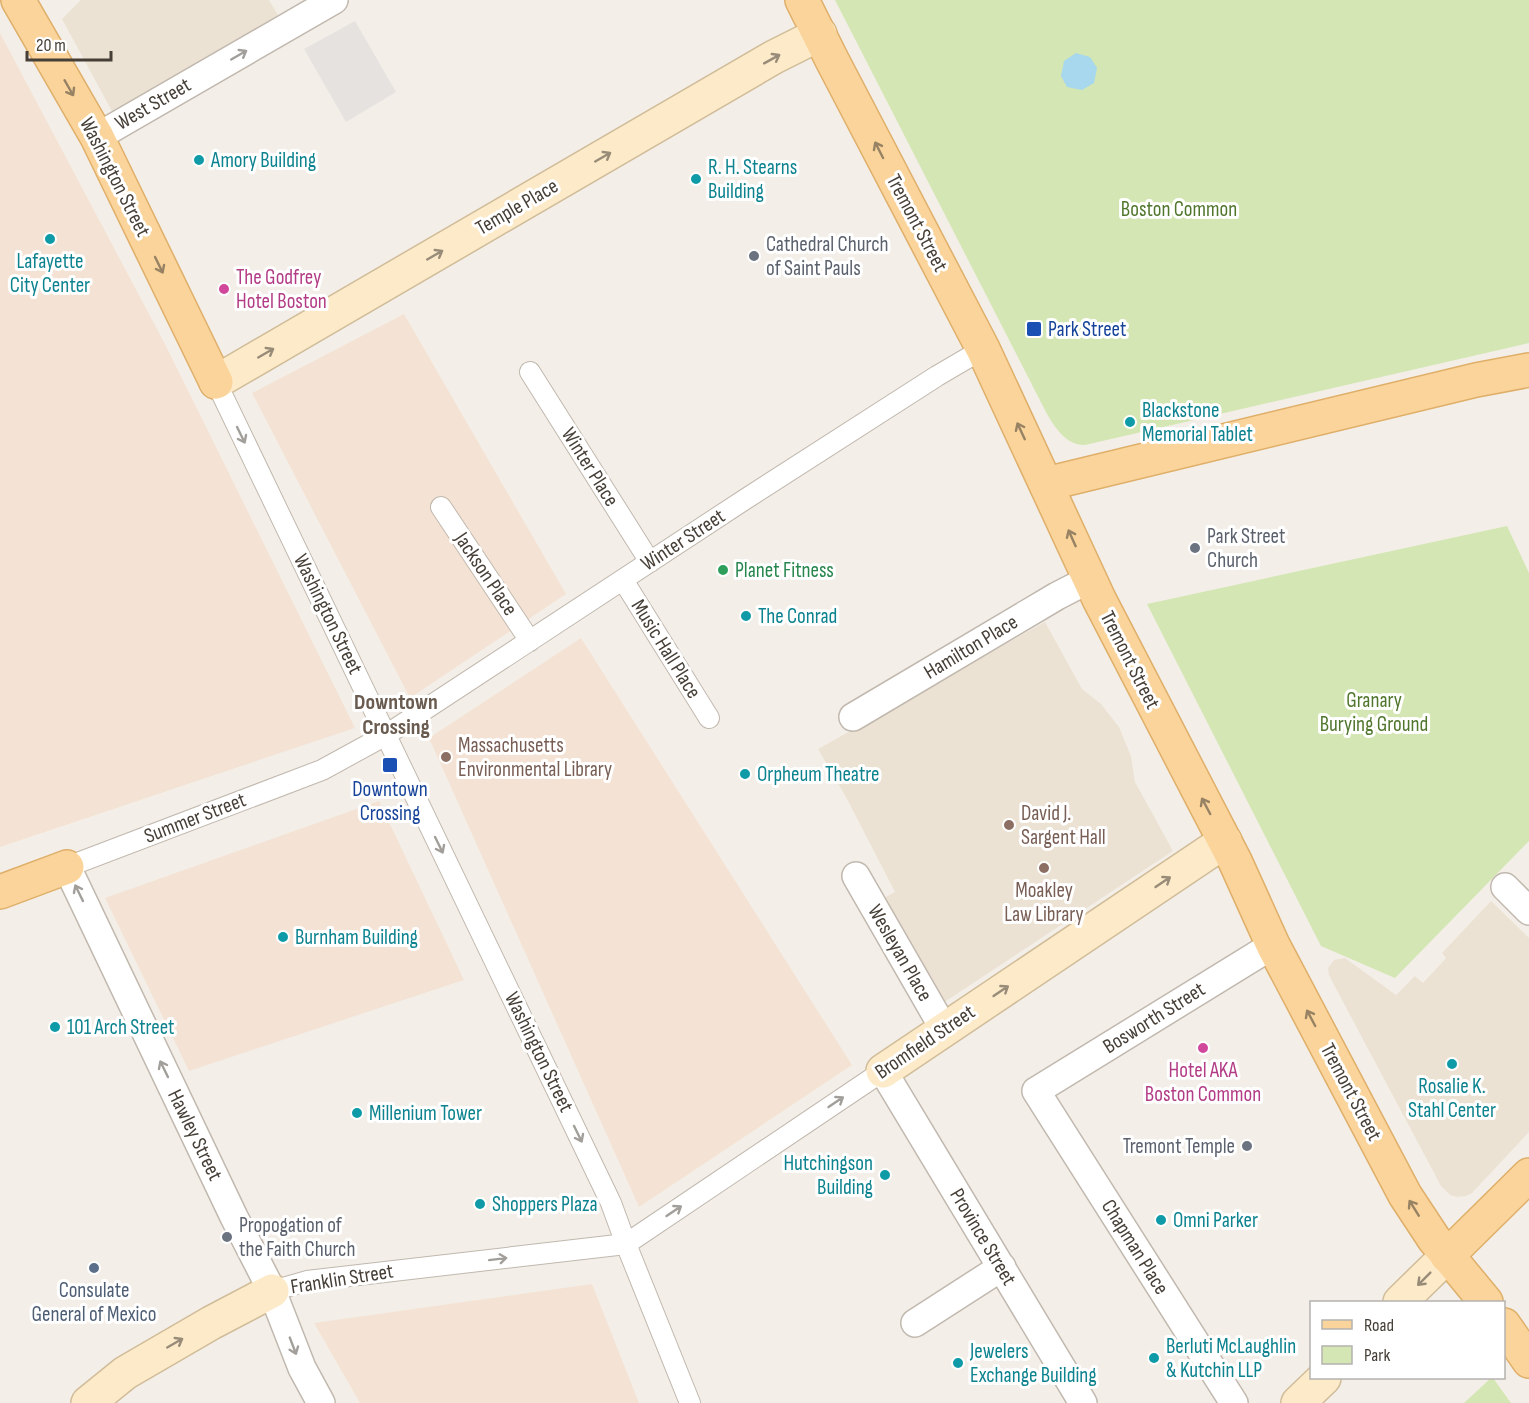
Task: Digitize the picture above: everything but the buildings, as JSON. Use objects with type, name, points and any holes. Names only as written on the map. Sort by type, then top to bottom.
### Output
[{"type":"main road","name":"Washington Street","points":[[19,0],[98,137],[216,382]]},
{"type":"main road","name":"Tremont Street","points":[[802,0],[831,60],[983,349],[1120,642],[1225,841],[1273,945],[1406,1195],[1448,1256],[1485,1301]]},
{"type":"main road","name":"Temple Place","points":[[216,382],[774,57],[820,34]]},
{"type":"main road","points":[[1046,484],[1476,380],[1529,370]]},
{"type":"main road","name":"Bromfield Street","points":[[883,1071],[1225,841]]},
{"type":"main road","name":"Summer Street","points":[[0,892],[67,867]]},
{"type":"main road","points":[[1401,1301],[1529,1175]]},
{"type":"main road","name":"Franklin Street","points":[[88,1403],[125,1373],[272,1291]]},
{"type":"main road","points":[[1505,1327],[1529,1361]]},
{"type":"main road","points":[[1298,1403],[1322,1379]]},
{"type":"street","name":"West Street","points":[[98,137],[334,0]]},
{"type":"street","name":"Winter Street","points":[[386,735],[623,579],[937,376],[983,349]]},
{"type":"street","name":"Winter Place","points":[[530,372],[650,562]]},
{"type":"street","name":"Washington Street","points":[[216,382],[611,1203],[690,1403]]},
{"type":"street","name":"Jackson Place","points":[[441,507],[530,641]]},
{"type":"street","name":"Music Hall Place","points":[[623,579],[709,718]]},
{"type":"street","name":"Hamilton Place","points":[[853,717],[1057,596],[1090,579]]},
{"type":"street","name":"Summer Street","points":[[67,867],[322,770],[386,735]]},
{"type":"street","name":"Hawley Street","points":[[67,867],[234,1217],[272,1291],[302,1368],[321,1403]]},
{"type":"street","name":"Wesleyan Place","points":[[856,876],[944,1029]]},
{"type":"street","points":[[1505,887],[1529,911]]},
{"type":"street","name":"Bosworth Street","points":[[1036,1091],[1273,945]]},
{"type":"street","name":"Bromfield Street","points":[[626,1244],[883,1071]]},
{"type":"street","name":"Province Street","points":[[883,1071],[1083,1403]]},
{"type":"street","name":"Chapman Place","points":[[1036,1091],[1234,1403]]},
{"type":"street","name":"Franklin Street","points":[[272,1291],[307,1281],[626,1244]]},
{"type":"street","points":[[915,1323],[1002,1267]]},
{"type":"shaded area","points":[[81,0],[269,0],[278,15],[114,115],[62,19]]},
{"type":"shaded area","points":[[355,21],[396,92],[346,122],[304,49]]},
{"type":"shaded area","points":[[0,33],[166,346],[355,728],[0,847]]},
{"type":"shaded area","points":[[404,314],[566,594],[410,698],[252,393]]},
{"type":"shaded area","name":"David J. Sargent Hall","points":[[1045,622],[1082,689],[1101,704],[1119,727],[1131,756],[1135,782],[1173,851],[940,1005],[884,898],[895,892],[847,799],[818,749]]},
{"type":"shaded area","points":[[581,638],[852,1065],[639,1207],[429,738]]},
{"type":"shaded area","name":"Burnham Building","points":[[379,801],[464,980],[189,1071],[105,898]]},
{"type":"shaded area","name":"Rosalie K. Stahl Center","points":[[1491,901],[1529,938],[1529,1132],[1472,1193],[1457,1197],[1450,1195],[1441,1186],[1333,983],[1328,968],[1334,960],[1345,958],[1396,995],[1415,976],[1423,983],[1446,958],[1442,953]]},
{"type":"shaded area","points":[[592,1284],[639,1403],[360,1403],[314,1323]]},
{"type":"green space","name":"Boston Common","points":[[835,0],[1529,0],[1529,343],[1085,445],[1073,443],[1058,430],[1047,414]]},
{"type":"green space","name":"Granary Burying Ground","points":[[1507,526],[1529,573],[1529,841],[1395,978],[1321,946],[1147,604]]},
{"type":"green space","points":[[1490,1379],[1494,1379],[1511,1403],[1464,1403]]},
{"type":"water","points":[[1076,53],[1090,57],[1097,68],[1094,83],[1082,90],[1067,87],[1061,76],[1064,61]]},
{"type":"place","name":"Amory Building","points":[[199,160]]},
{"type":"place","name":"R. H. Stearns Building","points":[[696,179]]},
{"type":"place","name":"Lafayette City Center","points":[[50,239]]},
{"type":"place","name":"Cathedral Church of Saint Pauls","points":[[754,256]]},
{"type":"place","name":"The Godfrey Hotel Boston","points":[[224,289]]},
{"type":"place","name":"Park Street","points":[[1034,329]]},
{"type":"place","name":"Blackstone Memorial Tablet","points":[[1130,422]]},
{"type":"place","name":"Park Street Church","points":[[1195,548]]},
{"type":"place","name":"Planet Fitness","points":[[723,570]]},
{"type":"place","name":"The Conrad","points":[[746,616]]},
{"type":"place","name":"Massachusetts Environmental Library","points":[[446,757]]},
{"type":"place","name":"Downtown Crossing","points":[[390,765]]},
{"type":"place","name":"Orpheum Theatre","points":[[745,774]]},
{"type":"place","name":"David J. Sargent Hall","points":[[1009,825]]},
{"type":"place","name":"Moakley Law Library","points":[[1044,868]]},
{"type":"place","name":"Burnham Building","points":[[283,937]]},
{"type":"place","name":"101 Arch Street","points":[[55,1027]]},
{"type":"place","name":"Hotel AKA Boston Common","points":[[1203,1048]]},
{"type":"place","name":"Rosalie K. Stahl Center","points":[[1452,1064]]},
{"type":"place","name":"Millenium Tower","points":[[357,1113]]},
{"type":"place","name":"Tremont Temple","points":[[1247,1146]]},
{"type":"place","name":"Hutchingson Building","points":[[885,1175]]},
{"type":"place","name":"Shoppers Plaza","points":[[480,1204]]},
{"type":"place","name":"Omni Parker","points":[[1161,1220]]},
{"type":"place","name":"Propogation of the Faith Church","points":[[227,1237]]},
{"type":"place","name":"Consulate General of Mexico","points":[[94,1268]]},
{"type":"place","name":"Berluti McLaughlin & Kutchin LLP","points":[[1154,1358]]},
{"type":"place","name":"Jewelers Exchange Building","points":[[958,1363]]},
{"type":"district","name":"Downtown Crossing","points":[[396,714]]}]
